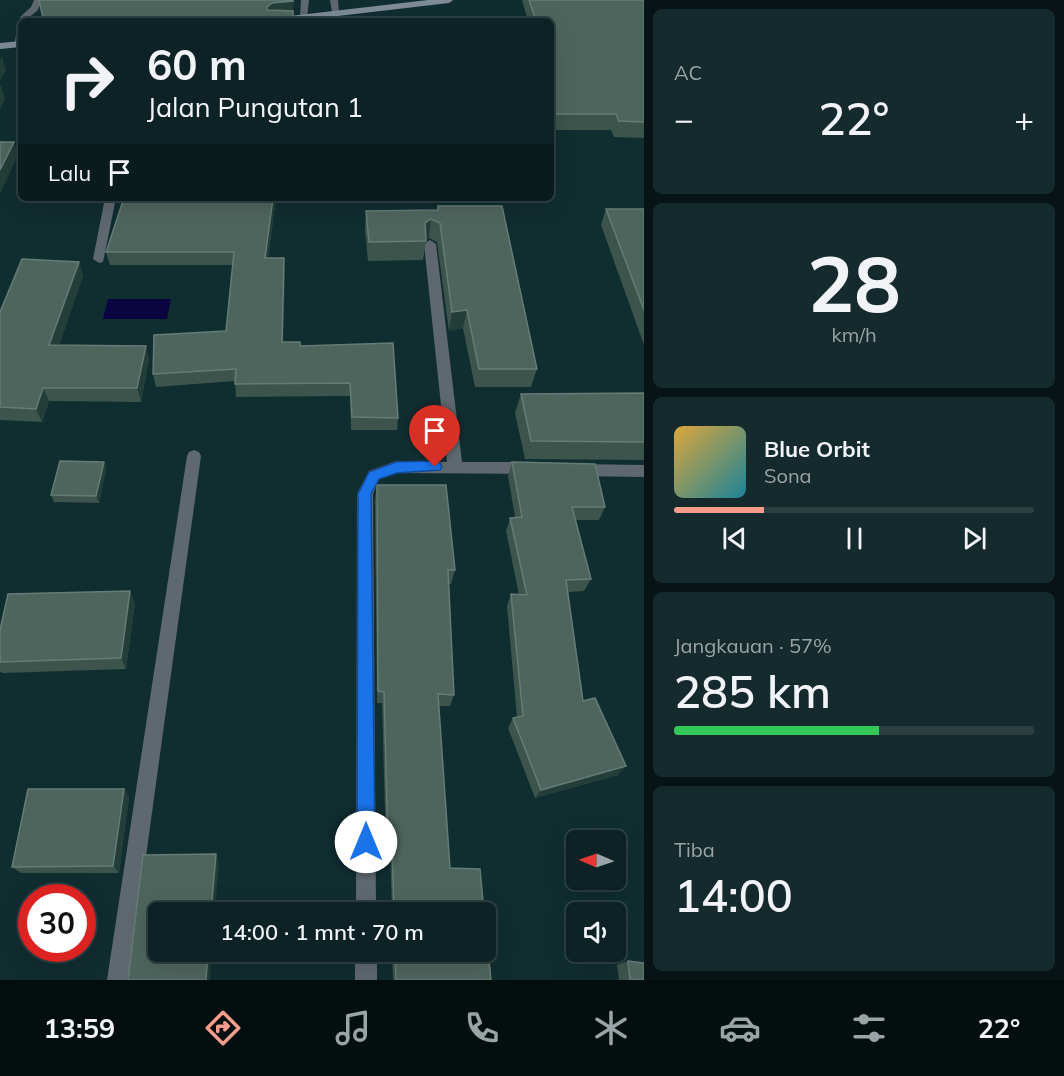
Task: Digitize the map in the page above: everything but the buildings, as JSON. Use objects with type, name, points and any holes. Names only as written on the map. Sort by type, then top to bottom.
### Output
[{"type":"street","points":[[23,16],[35,8],[38,0]]},
{"type":"street","points":[[304,16],[305,0]]},
{"type":"street","points":[[334,0],[336,12]]},
{"type":"street","points":[[292,18],[449,0]]},
{"type":"street","points":[[0,46],[18,45]]},
{"type":"street","points":[[99,259],[110,201]]},
{"type":"street","points":[[430,244],[455,466]]},
{"type":"street","points":[[118,980],[194,456]]},
{"type":"street","points":[[366,902],[364,494],[374,476],[396,467],[455,466],[644,471]]},
{"type":"street","points":[[366,962],[366,980]]},
{"type":"shaded area","points":[[108,299],[171,299],[167,319],[103,319]]},
{"type":"route","points":[[366,842],[364,494],[374,476],[396,467],[435,467]]}]
